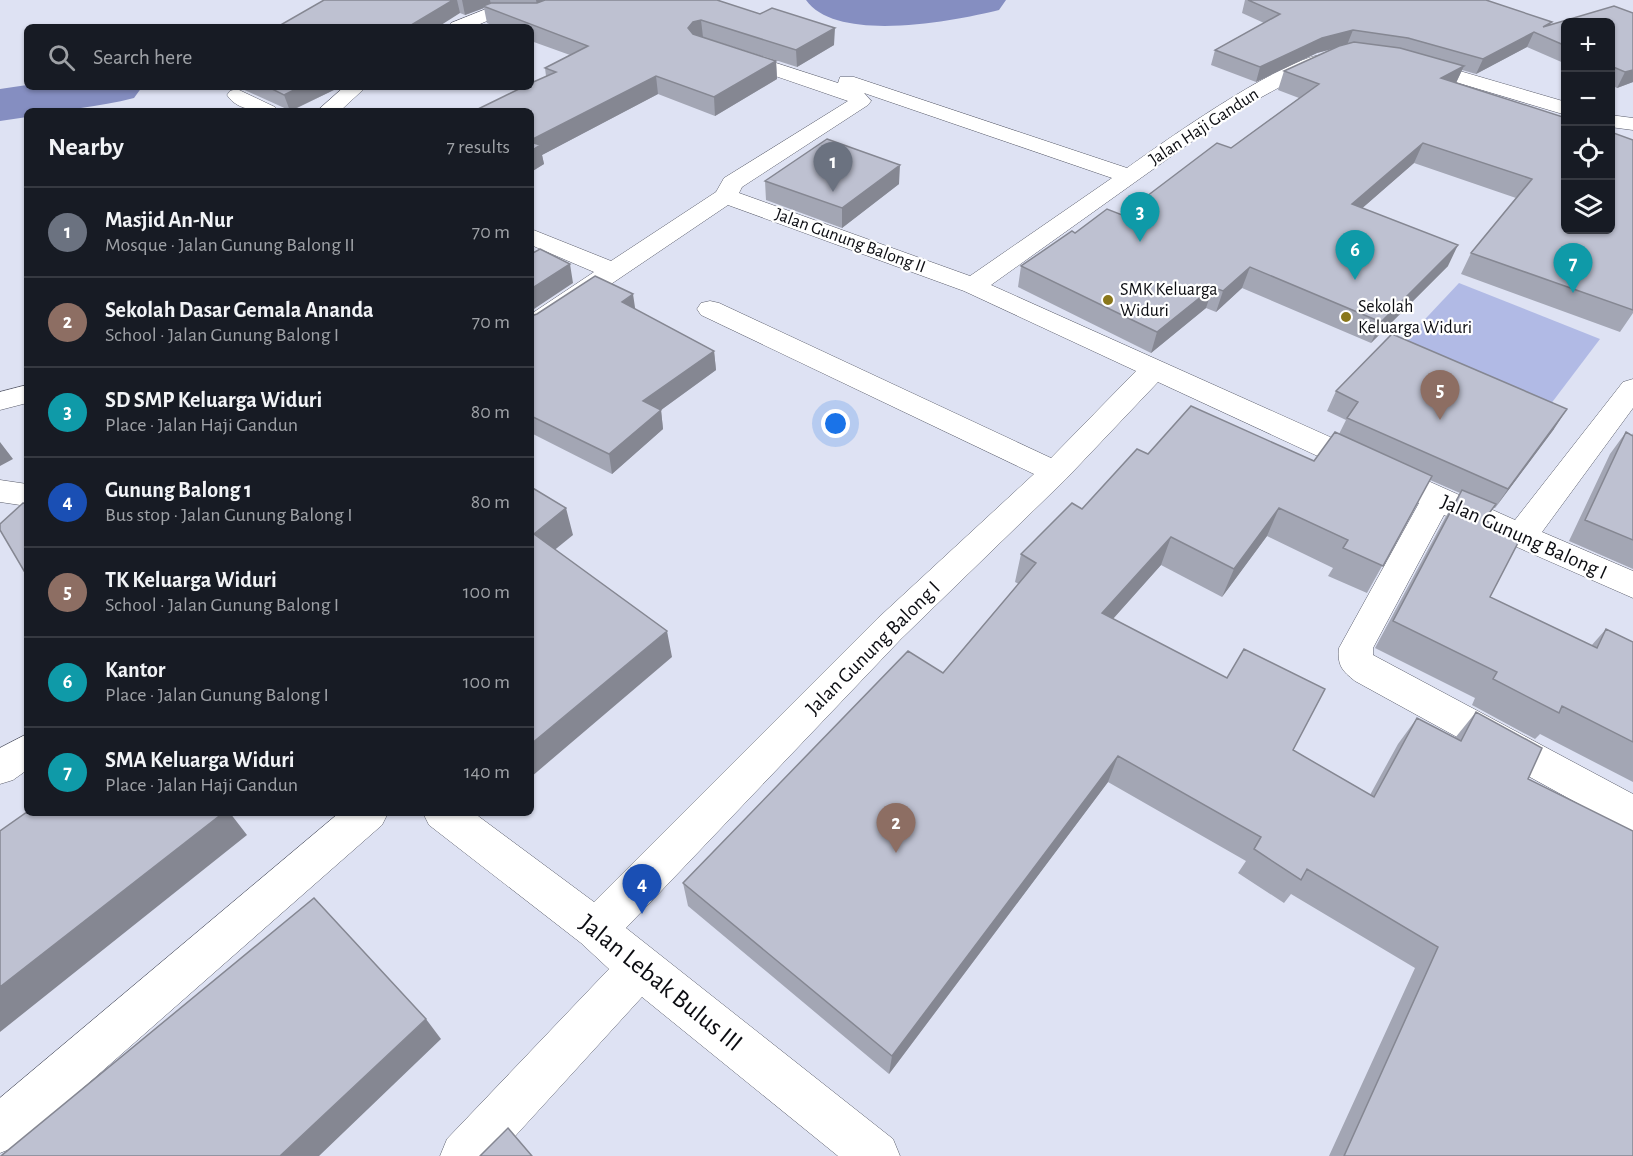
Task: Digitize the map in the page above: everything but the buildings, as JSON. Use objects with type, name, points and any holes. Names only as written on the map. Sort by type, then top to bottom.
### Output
[{"type":"street","points":[[465,24],[491,12],[527,14],[549,10]]},
{"type":"street","points":[[534,324],[726,196],[732,183],[861,101],[852,94],[713,48]]},
{"type":"street","name":"Jalan Haji Gandun","points":[[973,286],[1222,111],[1280,79],[1325,59],[1347,53]]},
{"type":"street","points":[[1395,59],[1561,108]]},
{"type":"street","points":[[847,81],[1129,176]]},
{"type":"street","points":[[331,108],[352,90]]},
{"type":"street","points":[[237,95],[262,108]]},
{"type":"street","points":[[1615,122],[1633,124]]},
{"type":"street","name":"Jalan Gunung Balong II","points":[[726,196],[973,286]]},
{"type":"street","points":[[534,237],[612,271]]},
{"type":"street","name":"Jalan Gunung Balong I","points":[[973,286],[1437,499],[1633,585]]},
{"type":"street","points":[[710,309],[1055,472]]},
{"type":"street","name":"Jalan Gunung Balong I","points":[[596,929],[889,629],[1055,472],[1153,370]]},
{"type":"street","points":[[1521,536],[1633,388]]},
{"type":"street","points":[[0,401],[24,395]]},
{"type":"street","points":[[0,491],[24,495]]},
{"type":"street","points":[[1437,499],[1356,648],[1355,661],[1378,677],[1633,814]]},
{"type":"street","points":[[0,768],[24,752]]},
{"type":"street","points":[[0,1130],[365,816]]},
{"type":"street","name":"Jalan Lebak Bulus III","points":[[447,816],[596,929],[640,968],[876,1156]]},
{"type":"street","points":[[464,1156],[640,968]]},
{"type":"shaded area","points":[[1459,283],[1600,339],[1544,413],[1397,349]]},
{"type":"waterway","points":[[830,0],[848,7],[886,12],[925,10],[982,0]]},
{"type":"waterway","points":[[0,105],[96,90]]},
{"type":"place","name":"Masjid An-Nur","points":[[833,192]]},
{"type":"place","name":"SD SMP Keluarga Widuri","points":[[1140,242]]},
{"type":"place","name":"Kantor","points":[[1355,280]]},
{"type":"place","name":"SMA Keluarga Widuri","points":[[1573,293]]},
{"type":"place","name":"SMK Keluarga Widuri","points":[[1108,300]]},
{"type":"place","name":"Sekolah Keluarga Widuri","points":[[1346,317]]},
{"type":"place","name":"TK Keluarga Widuri","points":[[1440,420]]},
{"type":"place","name":"Sekolah Dasar Gemala Ananda","points":[[896,853]]},
{"type":"place","name":"Gunung Balong 1","points":[[642,914]]}]
